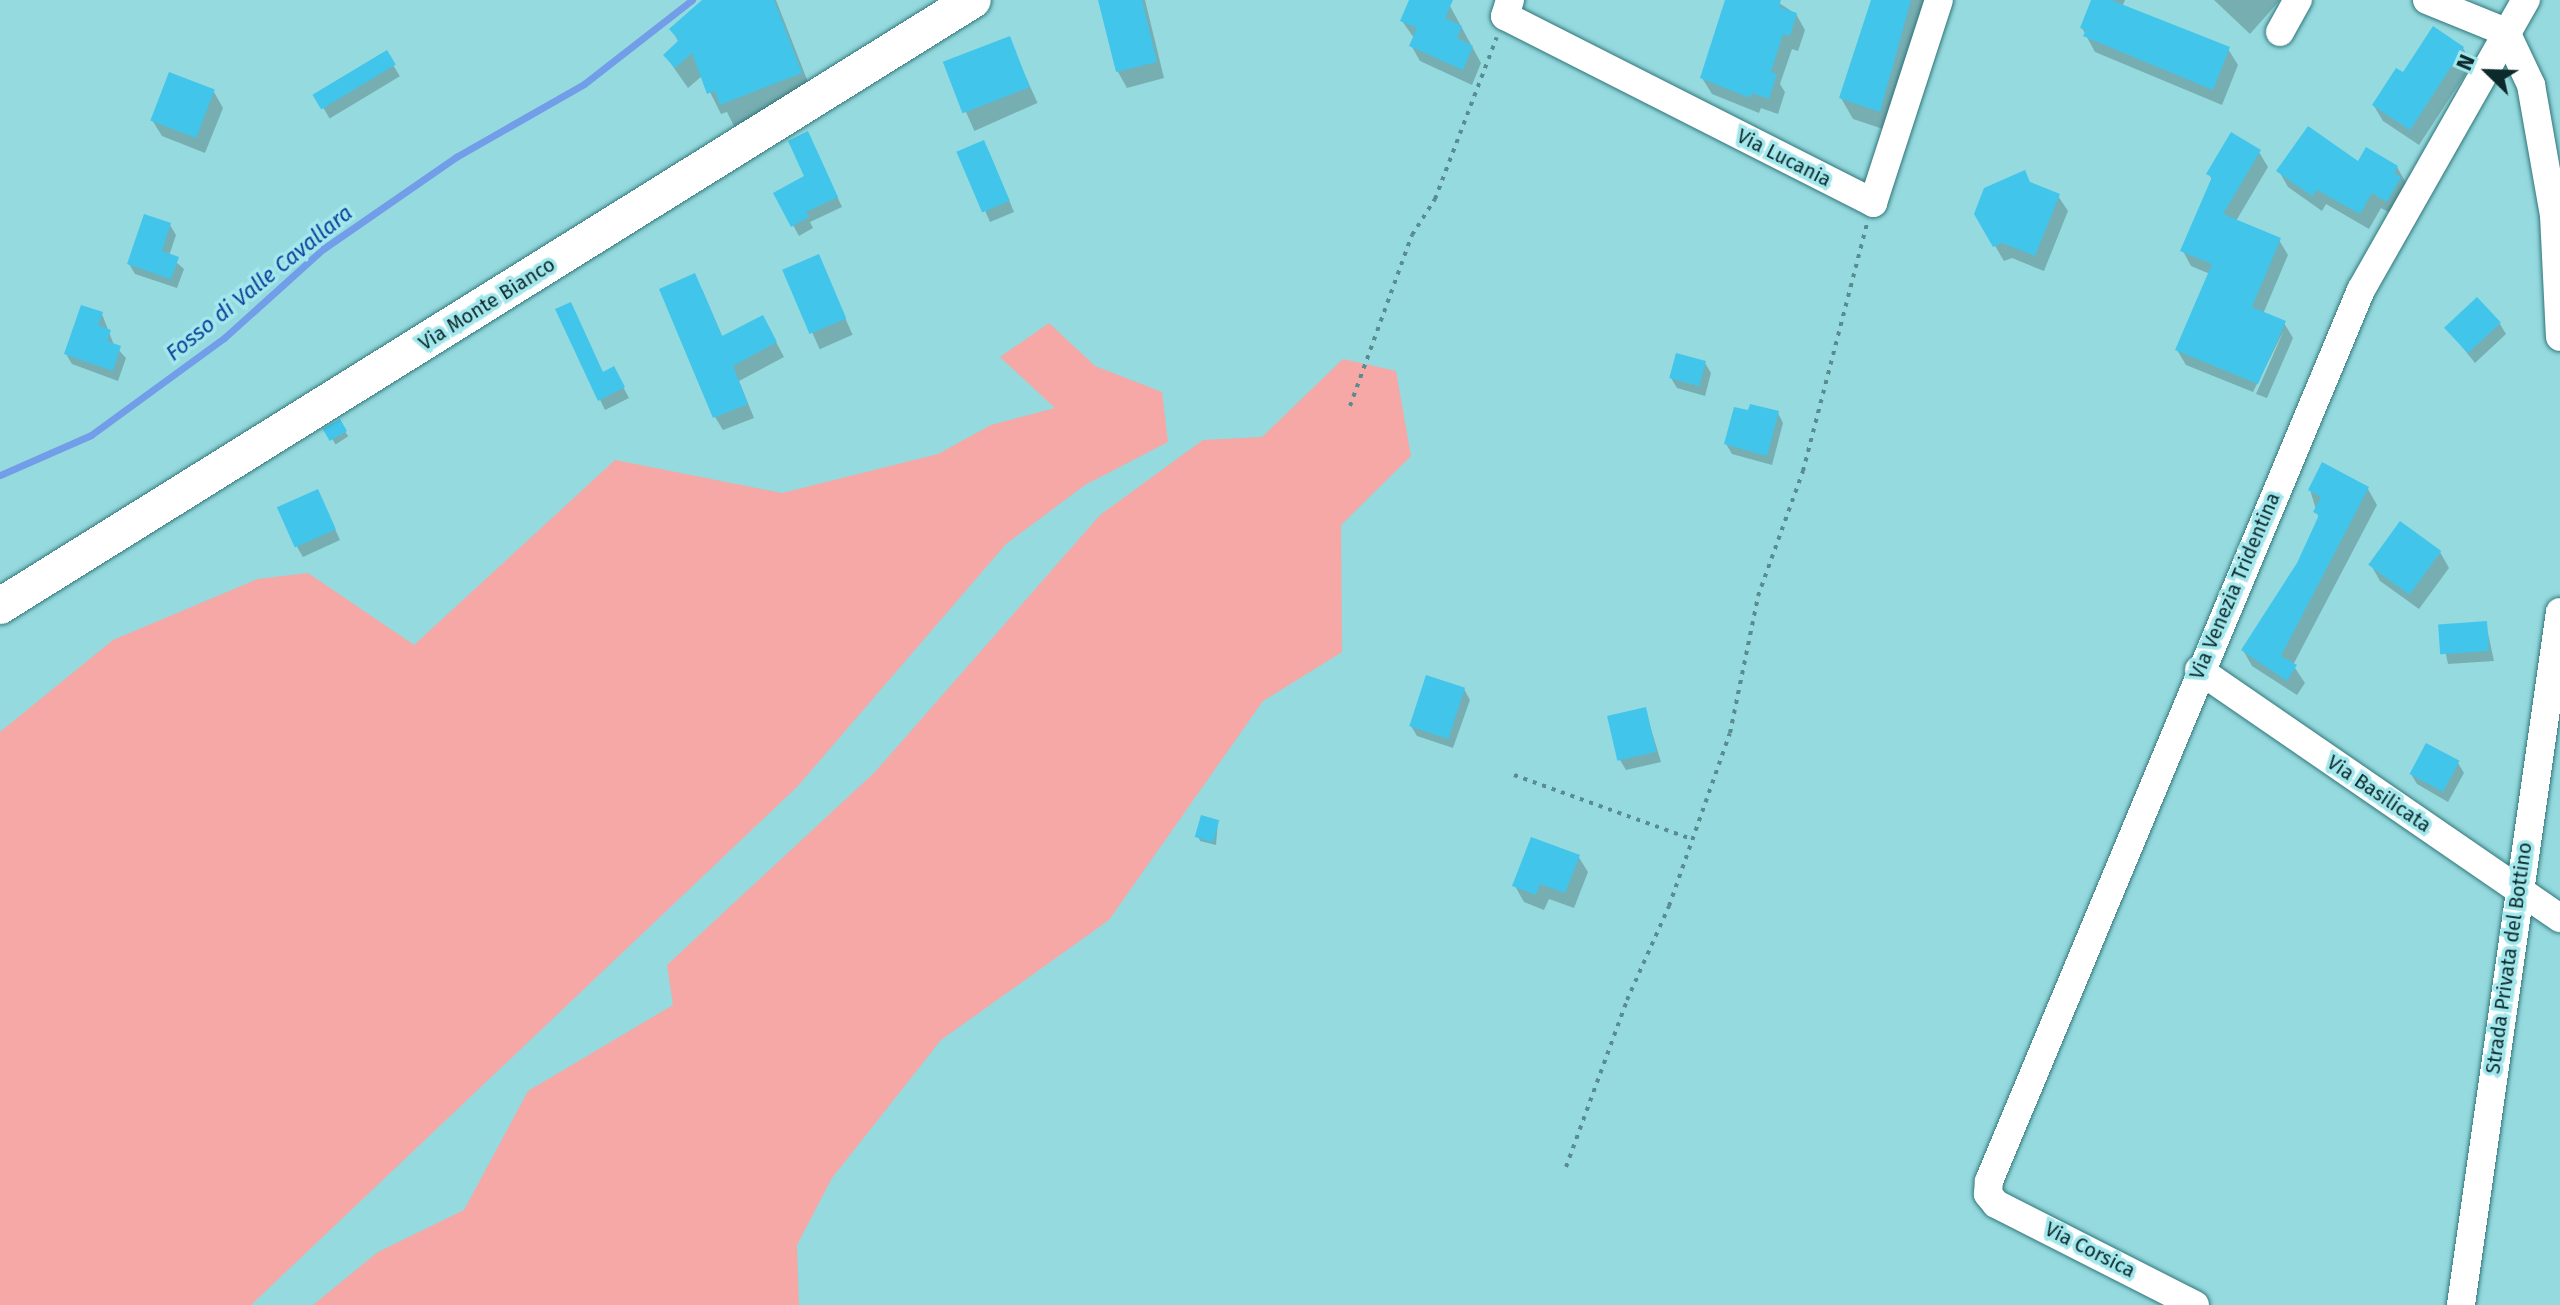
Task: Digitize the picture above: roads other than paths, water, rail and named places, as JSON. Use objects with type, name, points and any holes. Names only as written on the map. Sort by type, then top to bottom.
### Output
[{"type":"main road","name":"Via Monte Bianco","points":[[0,606],[973,0]]},
{"type":"street","name":"Via Lucania","points":[[1507,8],[1873,203],[1939,0]]},
{"type":"street","points":[[2280,32],[2298,0]]},
{"type":"street","points":[[2427,0],[2506,32],[2541,123],[2554,215],[2560,337]]},
{"type":"street","name":"Via Venezia Tridentina","points":[[1988,1194],[1991,1173],[2199,670],[2361,290],[2526,0]]},
{"type":"street","name":"Strada Privata del Bottino","points":[[2461,1305],[2560,612]]},
{"type":"street","name":"Via Basilicata","points":[[2199,670],[2560,918]]},
{"type":"street","name":"Via Corsica","points":[[1988,1194],[1996,1204],[2195,1305]]},
{"type":"waterway","name":"Fosso di Valle Cavallara","points":[[0,475],[91,435],[224,338],[323,249],[456,157],[584,84],[692,0]]}]
